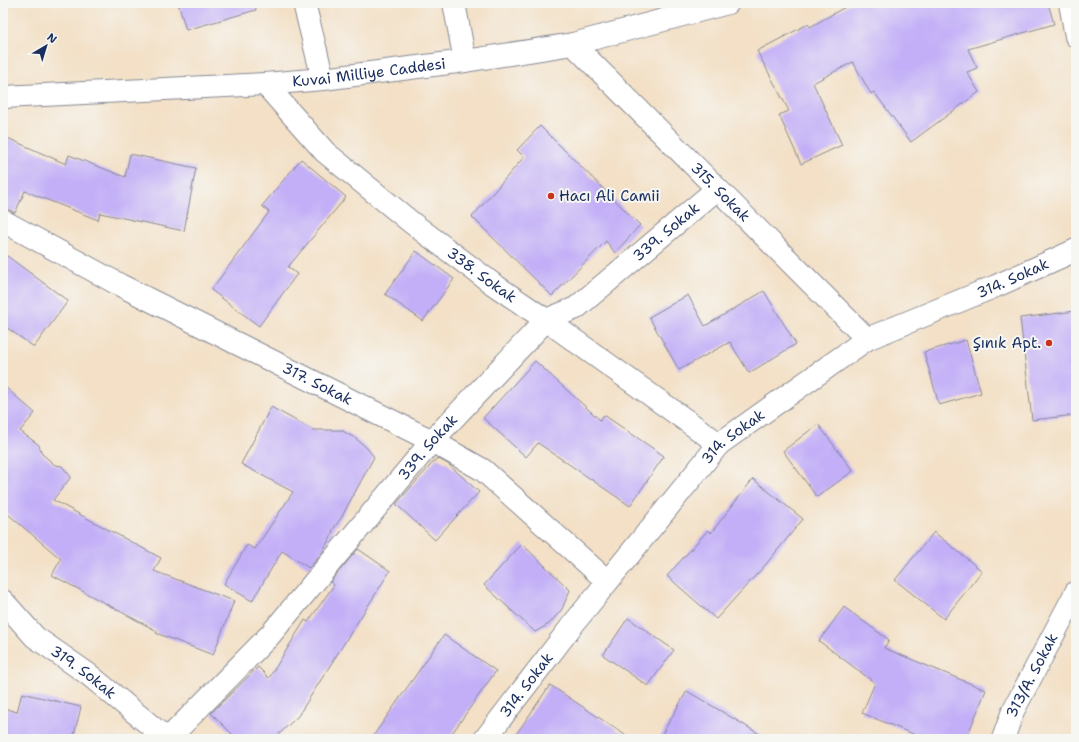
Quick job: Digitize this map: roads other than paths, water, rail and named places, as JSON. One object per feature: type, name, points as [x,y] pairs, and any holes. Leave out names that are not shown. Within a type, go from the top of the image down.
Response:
[{"type":"street","points":[[304,3],[323,79]]},
{"type":"street","points":[[454,3],[465,60]]},
{"type":"street","name":"Kuvai Milliye Caddesi","points":[[3,97],[265,84],[323,79],[573,44],[728,3]]},
{"type":"street","points":[[1070,3],[1076,36]]},
{"type":"street","name":"315. Sokak","points":[[573,44],[867,339]]},
{"type":"street","name":"338. Sokak","points":[[265,84],[325,152],[412,223],[493,284],[546,320],[719,444]]},
{"type":"street","name":"339. Sokak","points":[[168,739],[270,635],[432,441],[546,320],[576,308],[717,189]]},
{"type":"street","name":"317. Sokak","points":[[3,221],[120,285],[432,441],[483,470],[607,582]]},
{"type":"street","name":"314. Sokak","points":[[485,739],[607,582],[719,444],[867,339],[996,286],[1076,250]]},
{"type":"street","name":"313/A. Sokak","points":[[1003,739],[1013,711],[1076,592]]},
{"type":"street","name":"319. Sokak","points":[[3,601],[35,637],[88,674],[168,739]]},
{"type":"place","name":"Hacı Ali Camii","points":[[551,196]]},
{"type":"place","name":"Şınık Apt.","points":[[1049,343]]}]
